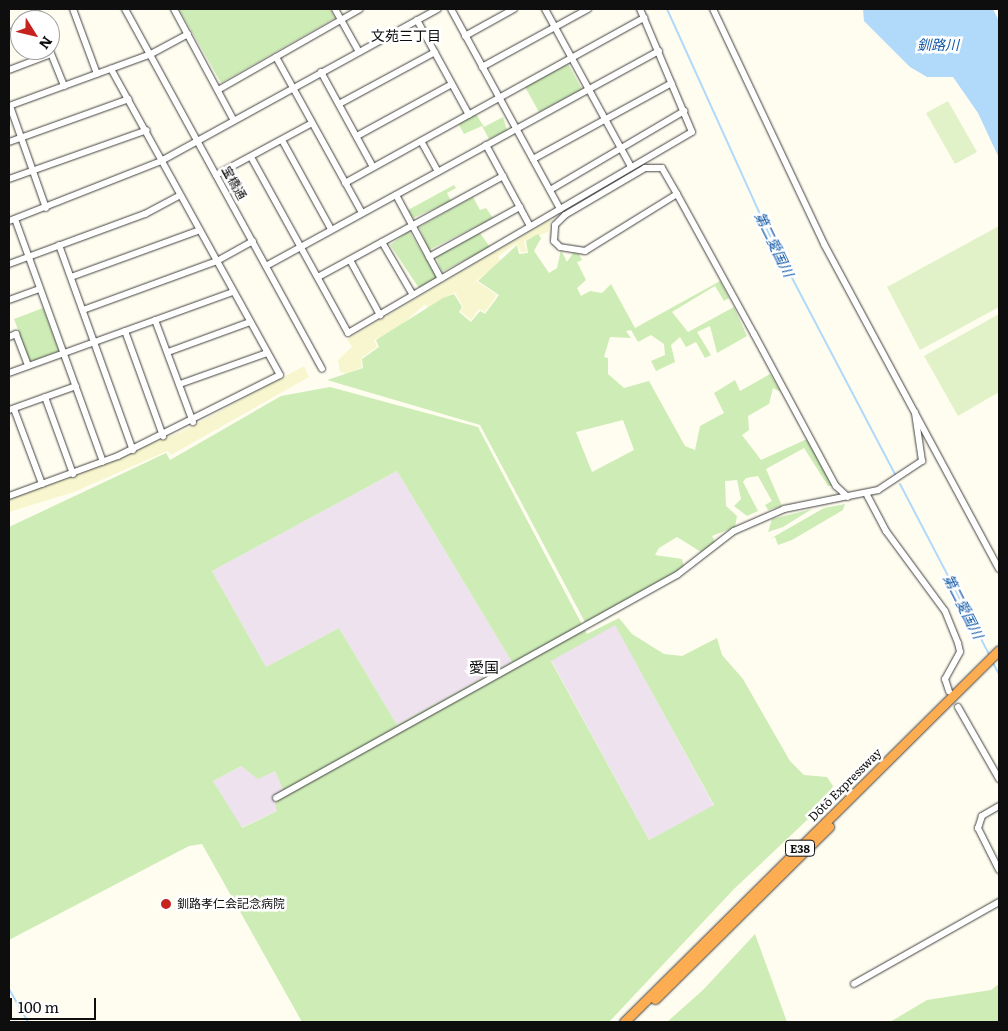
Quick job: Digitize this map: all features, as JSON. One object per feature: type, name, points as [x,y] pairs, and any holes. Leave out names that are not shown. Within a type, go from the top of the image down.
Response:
[{"type":"highway","name":"Dōtō Expressway","points":[[632,1022],[978,676],[999,650]]},
{"type":"highway","name":"Dōtō Expressway","points":[[624,1022],[978,676],[999,658]]},
{"type":"street","points":[[73,9],[97,74]]},
{"type":"street","name":"宝橋通","points":[[126,9],[322,369]]},
{"type":"street","points":[[174,9],[234,119]]},
{"type":"street","points":[[335,9],[359,52]]},
{"type":"street","points":[[218,90],[360,9]]},
{"type":"street","points":[[103,462],[29,256],[12,220],[161,161],[292,87],[438,9]]},
{"type":"street","points":[[451,9],[560,209]]},
{"type":"street","points":[[465,36],[514,9]]},
{"type":"street","points":[[544,9],[631,167]]},
{"type":"street","points":[[482,67],[588,9]]},
{"type":"street","points":[[250,157],[348,333],[692,132],[640,9]]},
{"type":"street","points":[[713,9],[824,244],[999,569]]},
{"type":"street","points":[[345,183],[644,18]]},
{"type":"street","points":[[418,20],[469,114]]},
{"type":"street","points":[[46,208],[32,171],[23,137],[9,106],[151,54],[188,34]]},
{"type":"street","points":[[266,266],[659,51]]},
{"type":"street","points":[[339,104],[435,52]]},
{"type":"street","points":[[276,57],[362,213]]},
{"type":"street","points":[[9,70],[32,60]]},
{"type":"street","points":[[54,60],[64,86]]},
{"type":"street","points":[[10,493],[73,474],[133,450],[193,422],[280,375],[266,353],[111,69]]},
{"type":"street","points":[[321,72],[373,167]]},
{"type":"street","points":[[533,159],[672,83]]},
{"type":"street","points":[[356,136],[452,84]]},
{"type":"street","points":[[9,142],[129,100]]},
{"type":"street","points":[[550,190],[684,111]]},
{"type":"street","points":[[216,175],[312,123]]},
{"type":"street","points":[[9,179],[146,130]]},
{"type":"street","points":[[282,140],[331,229]]},
{"type":"street","points":[[421,141],[438,172]]},
{"type":"street","points":[[486,145],[530,226]]},
{"type":"street","points":[[676,194],[586,251],[560,247],[554,241],[555,225],[565,215],[645,168],[662,168],[836,486],[848,496]]},
{"type":"street","points":[[318,277],[503,176]]},
{"type":"street","points":[[9,264],[145,214],[180,195]]},
{"type":"street","points":[[396,195],[441,279]]},
{"type":"street","points":[[430,256],[520,207]]},
{"type":"street","points":[[71,277],[200,230]]},
{"type":"street","points":[[83,310],[217,261],[252,241]]},
{"type":"street","points":[[382,242],[413,296]]},
{"type":"street","points":[[59,246],[133,450]]},
{"type":"street","points":[[350,260],[380,315]]},
{"type":"street","points":[[9,300],[40,289]]},
{"type":"street","points":[[9,373],[233,292]]},
{"type":"street","points":[[156,320],[193,422]]},
{"type":"street","points":[[168,352],[250,322]]},
{"type":"street","points":[[125,330],[163,436]]},
{"type":"street","points":[[9,337],[16,334],[28,366]]},
{"type":"street","points":[[180,384],[266,353]]},
{"type":"street","points":[[42,484],[11,410],[76,386]]},
{"type":"street","points":[[45,397],[73,474]]},
{"type":"street","points":[[276,798],[677,575],[734,531],[784,509],[848,496],[867,496],[922,461],[915,412]]},
{"type":"street","points":[[867,496],[886,531],[940,604],[958,643],[960,652],[945,679],[949,691]]},
{"type":"street","points":[[958,708],[999,779]]},
{"type":"street","points":[[999,806],[982,816],[978,828],[999,870]]},
{"type":"street","points":[[854,984],[999,902]]},
{"type":"shaded area","points":[[397,471],[512,662],[397,725],[339,628],[266,667],[212,571]]},
{"type":"shaded area","points":[[615,624],[714,806],[649,840],[551,660]]},
{"type":"shaded area","points":[[241,766],[253,775],[275,771],[285,795],[277,811],[241,828],[213,781]]},
{"type":"green space","points":[[179,9],[330,9],[335,18],[221,83]]},
{"type":"green space","points":[[568,64],[582,89],[539,112],[525,87]]},
{"type":"green space","points":[[948,101],[977,152],[955,164],[926,113]]},
{"type":"green space","points":[[476,114],[484,127],[503,117],[507,130],[489,139],[482,126],[464,134],[458,123]]},
{"type":"green space","points":[[454,185],[456,188],[447,193],[451,201],[413,218],[408,210]]},
{"type":"green space","points":[[473,197],[480,210],[486,208],[493,218],[429,250],[419,227]]},
{"type":"green space","points":[[551,219],[548,232],[524,241],[527,252],[521,252],[517,243],[498,256],[501,262],[476,281],[497,295],[485,312],[479,309],[471,320],[460,311],[463,307],[455,292],[428,308],[425,304],[397,329],[374,340],[377,347],[361,358],[362,367],[347,374],[340,372],[338,360],[352,347],[347,339]]},
{"type":"green space","points":[[999,226],[999,307],[920,350],[887,287]]},
{"type":"green space","points":[[409,231],[437,277],[419,288],[390,245]]},
{"type":"green space","points":[[480,233],[490,247],[442,272],[436,257]]},
{"type":"green space","points":[[538,234],[541,238],[534,251],[549,273],[557,268],[561,250],[567,262],[573,253],[579,254],[582,260],[577,262],[586,280],[577,288],[581,296],[590,291],[602,293],[611,284],[635,328],[720,281],[729,298],[724,301],[715,286],[672,312],[688,332],[734,307],[747,336],[717,353],[710,326],[697,332],[711,355],[705,358],[696,342],[686,347],[680,337],[671,345],[675,362],[656,371],[651,361],[665,355],[664,344],[651,335],[638,342],[631,330],[626,331],[631,338],[610,337],[604,357],[608,358],[608,374],[624,388],[649,381],[685,446],[695,450],[700,426],[724,413],[714,393],[735,380],[740,391],[770,374],[781,392],[773,388],[769,404],[748,416],[749,430],[742,435],[761,460],[807,439],[833,486],[828,486],[804,448],[766,469],[782,506],[768,510],[765,505],[772,501],[758,476],[746,478],[743,482],[758,511],[747,516],[734,506],[741,499],[737,480],[725,481],[726,506],[737,516],[735,527],[712,536],[715,542],[701,552],[677,537],[659,548],[655,555],[682,559],[684,567],[586,624],[480,425],[327,380],[363,368],[362,359],[379,347],[376,340],[443,298],[454,294],[462,307],[459,312],[471,322],[480,311],[485,314],[499,295],[478,281],[517,245],[519,254],[528,253],[526,241]],"holes":[[[623,420],[634,450],[592,472],[576,432]]]},
{"type":"green space","points":[[43,308],[59,351],[30,362],[14,319]]},
{"type":"green space","points":[[999,314],[999,392],[958,416],[924,356]]},
{"type":"green space","points":[[304,366],[309,377],[171,455],[167,451],[74,492],[9,512],[9,499],[183,431]]},
{"type":"green space","points":[[330,387],[478,427],[587,634],[619,618],[632,634],[664,654],[682,656],[717,638],[722,655],[743,679],[790,761],[804,775],[827,777],[833,786],[824,804],[734,889],[609,1022],[302,1022],[202,844],[189,846],[9,940],[9,527],[166,453],[170,460],[281,396]],"holes":[[[397,471],[512,662],[397,725],[339,628],[266,667],[212,571]],[[615,625],[714,805],[649,840],[551,661]],[[241,766],[258,779],[275,771],[285,795],[275,803],[277,811],[242,828],[213,781]]]},
{"type":"green space","points":[[845,504],[843,510],[792,540],[778,545],[775,537],[770,539],[824,508]]},
{"type":"green space","points":[[812,509],[783,527],[768,532],[772,519]]},
{"type":"green space","points":[[755,934],[787,1022],[667,1022],[703,990]]},
{"type":"green space","points":[[999,984],[999,1022],[890,1022],[927,1000],[991,990]]},
{"type":"water","name":"釧路川","points":[[863,9],[993,9],[999,21],[999,158],[978,113],[953,77],[927,77],[910,67],[864,21]]},
{"type":"waterway","name":"第二愛国川","points":[[667,9],[770,236],[895,474]]},
{"type":"waterway","name":"第二愛国川","points":[[900,484],[989,654]]},
{"type":"waterway","name":"第二愛国川","points":[[992,661],[999,674]]},
{"type":"waterway","points":[[9,989],[28,1022]]},
{"type":"place","name":"釧路孝仁会記念病院","points":[[166,904]]},
{"type":"district","name":"文苑三丁目","points":[[406,35]]},
{"type":"district","name":"愛国","points":[[484,667]]}]
